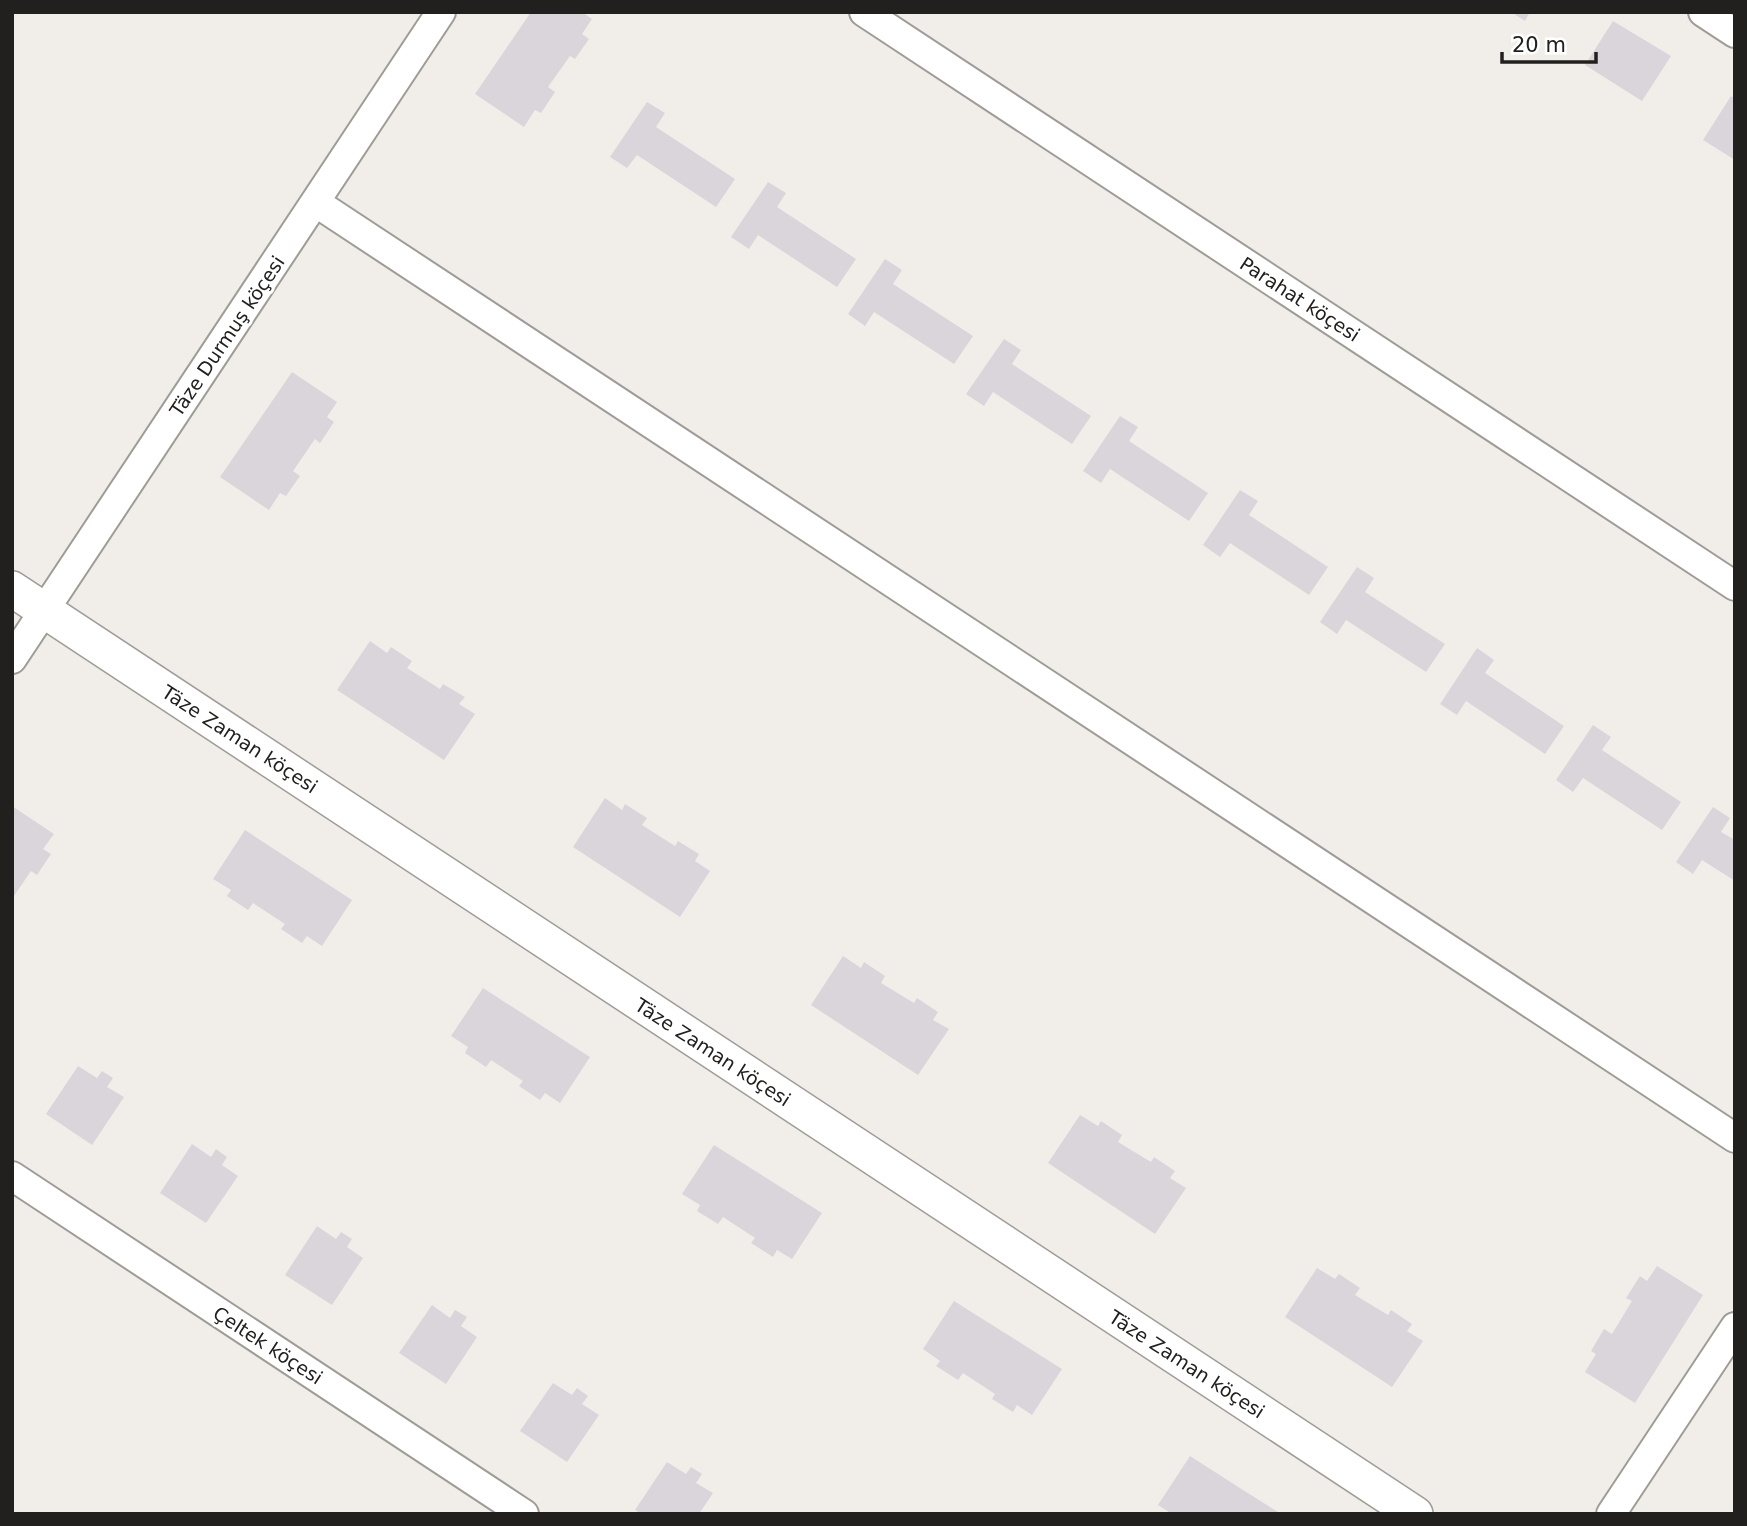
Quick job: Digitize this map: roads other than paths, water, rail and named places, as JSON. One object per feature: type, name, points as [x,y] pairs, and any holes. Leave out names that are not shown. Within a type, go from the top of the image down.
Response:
[{"type":"street","name":"Täze Durmuş köçesi","points":[[12,659],[441,12]]},
{"type":"street","name":"Parahat köçesi","points":[[864,12],[1735,586]]},
{"type":"street","points":[[1703,12],[1735,33]]},
{"type":"street","points":[[315,202],[1735,1138]]},
{"type":"street","name":"Täze Zaman köçesi","points":[[12,589],[1415,1514]]},
{"type":"street","name":"Çeltek köçesi","points":[[12,1176],[524,1514]]},
{"type":"street","points":[[1611,1514],[1735,1327]]}]
